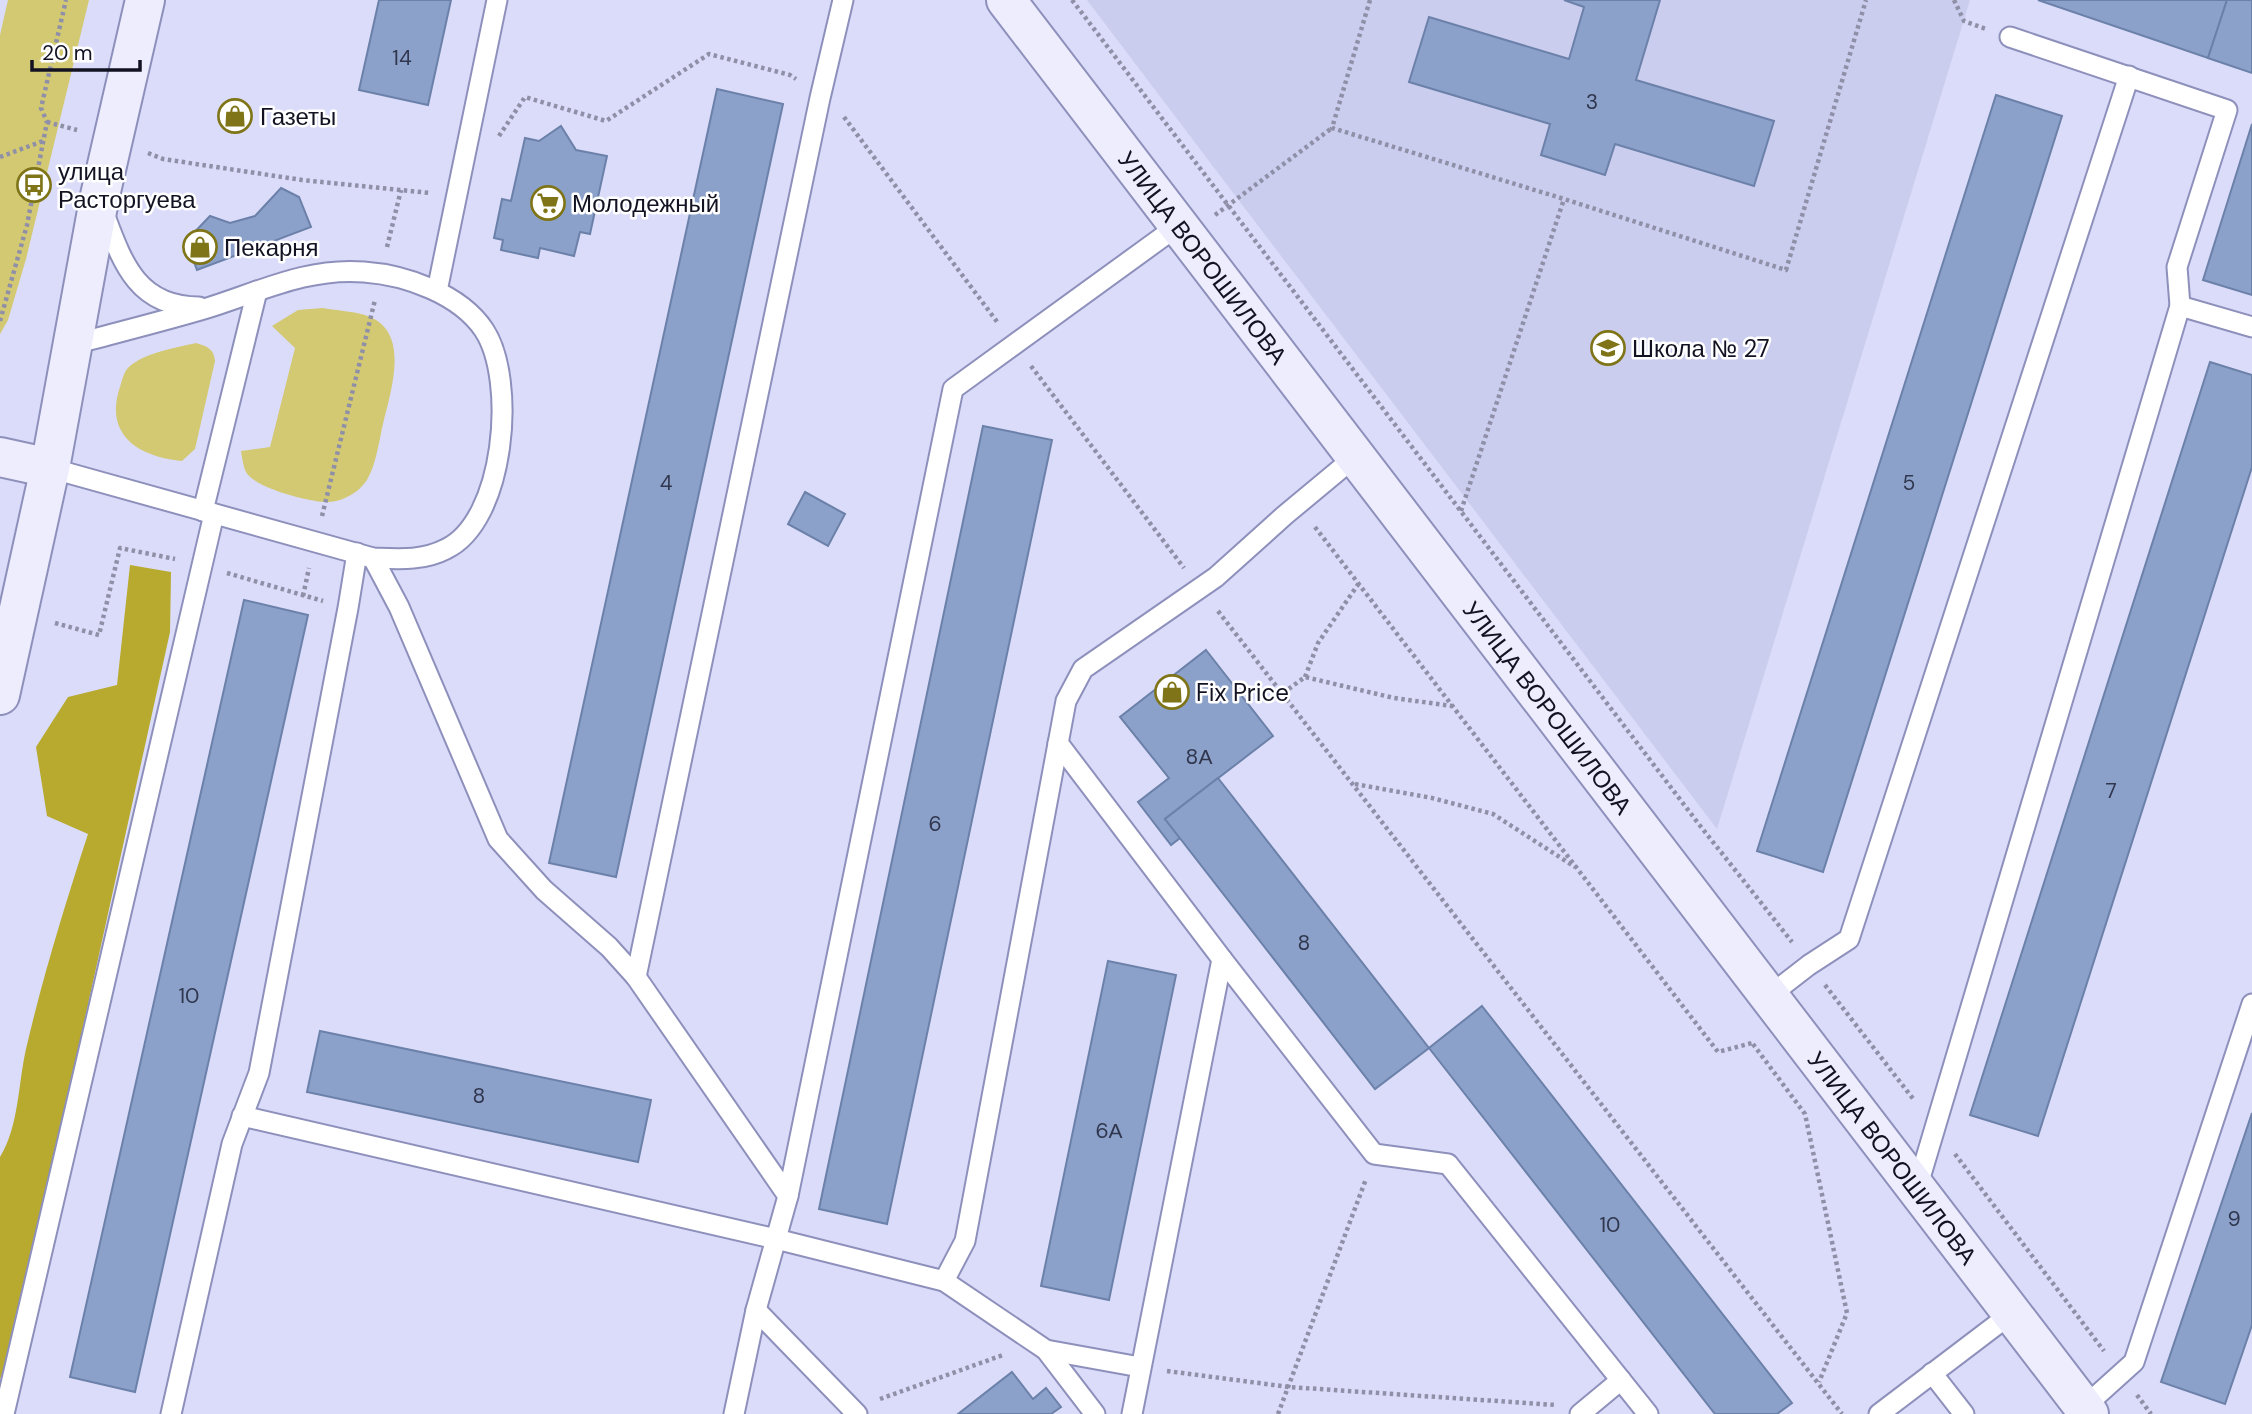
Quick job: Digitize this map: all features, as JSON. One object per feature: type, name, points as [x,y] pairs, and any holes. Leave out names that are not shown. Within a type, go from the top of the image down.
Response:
[{"type":"main road","points":[[0,695],[50,468],[99,200],[145,0]]},
{"type":"main road","name":"УЛИЦА ВОРОШИЛОВА","points":[[1006,0],[2086,1410]]},
{"type":"main road","points":[[0,457],[50,468]]},
{"type":"lane","points":[[437,291],[497,0]]},
{"type":"lane","points":[[636,977],[820,98],[843,0]]},
{"type":"lane","points":[[1917,1188],[2180,306],[2177,267],[2227,110],[2010,37]]},
{"type":"lane","points":[[1777,1006],[1809,965],[1849,939],[2129,76]]},
{"type":"lane","points":[[50,468],[365,555],[422,558],[448,549],[469,531],[477,520],[492,483],[500,439],[502,396],[493,350],[485,332],[460,304],[417,284],[362,271],[312,274],[211,306],[185,307],[148,293],[123,262],[99,200]]},
{"type":"lane","points":[[734,1414],[756,1310],[788,1196],[953,388],[1179,225]]},
{"type":"lane","points":[[4,1414],[257,291]]},
{"type":"lane","points":[[71,345],[224,302]]},
{"type":"lane","points":[[2180,306],[2252,327]]},
{"type":"lane","points":[[944,1281],[965,1241],[1066,701],[1083,669],[1216,577],[1356,456]]},
{"type":"lane","points":[[365,555],[399,607],[498,839],[544,890],[610,947],[636,977],[788,1196]]},
{"type":"lane","points":[[171,1414],[232,1144],[259,1073],[348,608],[365,555]]},
{"type":"lane","points":[[1058,743],[1222,960],[1374,1154],[1448,1164],[1648,1414]]},
{"type":"lane","points":[[1132,1414],[1222,960]]},
{"type":"lane","points":[[2086,1410],[2134,1362],[2252,1004]]},
{"type":"lane","points":[[242,1116],[776,1238],[944,1281],[1046,1350],[1095,1414]]},
{"type":"lane","points":[[756,1310],[855,1411]]},
{"type":"lane","points":[[1879,1414],[2012,1313]]},
{"type":"lane","points":[[1046,1350],[1140,1367]]},
{"type":"lane","points":[[1932,1373],[1964,1414]]},
{"type":"lane","points":[[1584,1410],[1621,1380]]},
{"type":"path","points":[[0,321],[27,225],[47,122],[41,108],[66,0]]},
{"type":"path","points":[[1072,0],[1461,512],[1935,1127],[2151,1414]]},
{"type":"path","points":[[1370,0],[1332,128],[1786,270],[1866,0]]},
{"type":"path","points":[[1954,0],[1964,22],[2010,37]]},
{"type":"path","points":[[47,122],[113,140],[163,159],[302,180],[457,196]]},
{"type":"path","points":[[0,157],[43,141]]},
{"type":"path","points":[[303,596],[401,190]]},
{"type":"path","points":[[1461,512],[1564,199]]},
{"type":"path","points":[[1298,504],[1718,1052],[1752,1043],[1777,1006],[1826,986]]},
{"type":"path","points":[[1283,693],[1306,677],[1318,643],[1359,583]]},
{"type":"path","points":[[1306,677],[1394,698],[1452,706]]},
{"type":"path","points":[[1353,784],[1455,802],[1493,814],[1578,870]]},
{"type":"path","points":[[1752,1043],[1805,1114],[1847,1313],[1818,1383]]},
{"type":"path","points":[[1278,1414],[1374,1154]]},
{"type":"path","points":[[855,1411],[1005,1354],[1046,1350]]},
{"type":"path","points":[[1140,1367],[1289,1387],[1584,1410]]},
{"type":"shaded area","points":[[8,0],[89,0],[26,259],[8,320],[0,334],[0,35]]},
{"type":"shaded area","name":"Школа № 27","points":[[1087,0],[1970,0],[1717,829],[1237,198]]},
{"type":"shaded area","points":[[323,308],[370,317],[383,325],[394,350],[393,381],[371,473],[356,492],[330,502],[294,496],[251,478],[243,464],[241,451],[270,447],[295,348],[272,326],[298,310]]},
{"type":"shaded area","points":[[196,343],[209,349],[215,361],[195,449],[182,461],[153,455],[130,442],[117,420],[116,406],[123,377],[137,361]]},
{"type":"shaded area","points":[[130,565],[171,572],[170,632],[10,1359],[0,1379],[0,1157],[11,1132],[26,1049],[88,834],[47,816],[36,747],[68,697],[117,685]]},
{"type":"building","points":[[379,0],[451,0],[428,105],[359,90]]},
{"type":"building","points":[[1564,0],[1660,0],[1636,80],[1774,121],[1754,186],[1615,144],[1605,175],[1541,155],[1550,124],[1409,82],[1429,17],[1569,59],[1584,7]]},
{"type":"building","points":[[2038,0],[2227,0],[2208,58]]},
{"type":"building","points":[[2227,0],[2252,0],[2252,73],[2208,58]]},
{"type":"building","points":[[717,89],[783,104],[616,877],[549,863]]},
{"type":"building","points":[[1996,95],[2062,116],[1823,872],[1757,851]]},
{"type":"building","points":[[2252,124],[2252,295],[2203,280]]},
{"type":"building","points":[[561,126],[576,150],[607,156],[590,234],[580,232],[574,256],[540,248],[538,258],[501,250],[503,240],[494,238],[502,199],[511,201],[525,138],[539,141]]},
{"type":"building","points":[[281,188],[299,197],[311,227],[197,270],[186,241],[210,216],[230,223],[255,216]]},
{"type":"building","points":[[2210,362],[2252,375],[2252,467],[2038,1136],[1970,1115]]},
{"type":"building","points":[[983,426],[1052,440],[887,1224],[819,1209]]},
{"type":"building","points":[[805,492],[845,514],[828,546],[788,524]]},
{"type":"building","points":[[244,600],[308,615],[135,1392],[70,1377]]},
{"type":"building","points":[[1206,650],[1273,736],[1165,819],[1180,838],[1171,845],[1138,802],[1169,778],[1120,717]]},
{"type":"building","points":[[1218,778],[1429,1048],[1375,1089],[1165,819]]},
{"type":"building","points":[[1108,961],[1176,975],[1109,1300],[1041,1286]]},
{"type":"building","points":[[1482,1006],[1792,1403],[1777,1414],[1715,1414],[1429,1048]]},
{"type":"building","points":[[320,1031],[651,1100],[638,1162],[307,1092]]},
{"type":"building","points":[[2252,1113],[2252,1325],[2225,1404],[2161,1382]]},
{"type":"building","points":[[1012,1372],[1033,1399],[1046,1388],[1061,1407],[1051,1414],[958,1414]]},
{"type":"place","name":"Газеты","points":[[235,116]]},
{"type":"place","name":"улица Расторгуева","points":[[34,185]]},
{"type":"place","name":"Молодежный","points":[[548,203]]},
{"type":"place","name":"Пекарня","points":[[200,247]]},
{"type":"place","name":"Школа № 27","points":[[1608,348]]},
{"type":"place","name":"Fix Price","points":[[1172,692]]}]
